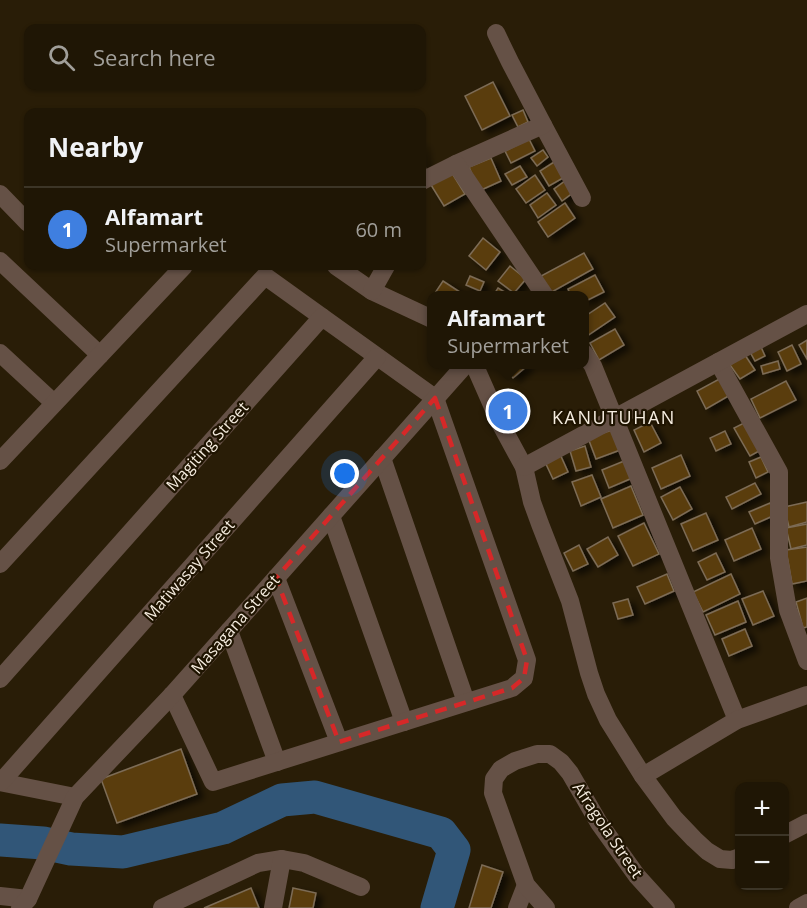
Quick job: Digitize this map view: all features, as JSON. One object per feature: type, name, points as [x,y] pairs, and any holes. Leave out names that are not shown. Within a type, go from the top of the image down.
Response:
[{"type":"street","points":[[496,33],[582,198]]},
{"type":"street","points":[[426,179],[543,124]]},
{"type":"street","points":[[456,165],[542,291]]},
{"type":"street","points":[[0,194],[24,218]]},
{"type":"street","points":[[0,261],[100,355]]},
{"type":"street","points":[[1,457],[180,270]]},
{"type":"street","points":[[342,270],[372,291],[427,317]]},
{"type":"street","points":[[372,291],[384,270]]},
{"type":"street","points":[[0,564],[265,276],[435,398],[527,660],[524,678],[512,688],[213,782],[172,695]]},
{"type":"street","points":[[524,467],[807,314]]},
{"type":"street","name":"Magiting Street","points":[[0,679],[322,317]]},
{"type":"street","points":[[0,353],[54,403]]},
{"type":"street","name":"Matiwasay Street","points":[[0,782],[376,357]]},
{"type":"street","points":[[589,360],[737,720]]},
{"type":"street","points":[[718,362],[780,472],[779,558],[788,610],[807,661]]},
{"type":"street","name":"Masagana Street","points":[[24,903],[75,797],[172,695],[461,369]]},
{"type":"street","points":[[476,369],[500,423],[524,467],[532,502],[572,609],[596,694],[616,735],[674,818],[707,851],[720,859],[735,859]]},
{"type":"street","points":[[382,458],[466,702]]},
{"type":"street","points":[[331,516],[404,722]]},
{"type":"street","points":[[276,578],[339,742]]},
{"type":"street","points":[[229,631],[277,762]]},
{"type":"street","points":[[643,776],[737,720],[807,695]]},
{"type":"street","name":"Afragola Street","points":[[526,885],[493,793],[494,779],[501,769],[515,761],[537,754],[550,754],[570,773],[599,823],[637,876],[666,908]]},
{"type":"street","points":[[0,782],[75,797]]},
{"type":"street","points":[[789,832],[807,823]]},
{"type":"street","points":[[273,908],[282,859]]},
{"type":"street","points":[[162,908],[258,863],[282,859],[304,863],[361,886]]},
{"type":"street","points":[[517,908],[526,885],[546,908]]},
{"type":"street","points":[[0,896],[24,903]]},
{"type":"street","points":[[798,908],[807,903]]},
{"type":"highlighted area","points":[[435,398],[527,660],[524,678],[512,688],[339,742],[276,578]]},
{"type":"building","points":[[493,82],[510,116],[482,130],[465,96]]},
{"type":"building","points":[[523,110],[528,122],[518,127],[512,115]]},
{"type":"building","points":[[529,139],[535,151],[511,163],[505,151]]},
{"type":"building","points":[[543,150],[548,157],[537,166],[531,158]]},
{"type":"building","points":[[491,158],[501,181],[479,191],[469,167]]},
{"type":"building","points":[[554,162],[563,178],[549,186],[540,171]]},
{"type":"building","points":[[520,166],[527,177],[512,185],[505,174]]},
{"type":"building","points":[[452,173],[465,194],[444,206],[431,185]]},
{"type":"building","points":[[535,175],[545,190],[526,203],[516,189]]},
{"type":"building","points":[[565,181],[574,192],[562,201],[554,189]]},
{"type":"building","points":[[547,193],[556,205],[538,218],[530,205]]},
{"type":"building","points":[[565,203],[575,218],[548,237],[538,222]]},
{"type":"building","points":[[483,238],[500,252],[486,270],[469,256]]},
{"type":"building","points":[[584,253],[593,269],[554,291],[549,291],[541,276]]},
{"type":"building","points":[[510,266],[526,279],[516,291],[511,291],[498,281]]},
{"type":"building","points":[[595,275],[604,292],[589,300],[589,291],[569,291],[568,289]]},
{"type":"building","points":[[470,276],[484,282],[480,291],[466,285]]},
{"type":"building","points":[[443,281],[458,291],[436,291]]},
{"type":"building","points":[[605,303],[615,317],[589,335],[589,314]]},
{"type":"building","points":[[615,329],[624,345],[599,360],[590,343]]},
{"type":"building","points":[[807,340],[807,359],[799,345]]},
{"type":"building","points":[[792,345],[801,364],[787,371],[778,352]]},
{"type":"building","points":[[761,347],[765,356],[755,361],[750,352]]},
{"type":"building","points":[[745,355],[755,370],[740,379],[730,365]]},
{"type":"building","points":[[778,361],[780,369],[763,374],[761,366]]},
{"type":"building","points":[[506,369],[524,369],[513,378]]},
{"type":"building","points":[[723,377],[732,394],[706,409],[697,391]]},
{"type":"building","points":[[786,381],[796,400],[760,418],[751,399]]},
{"type":"building","points":[[650,422],[661,443],[644,452],[634,430]]},
{"type":"building","points":[[746,422],[761,450],[750,456],[734,428]]},
{"type":"building","points":[[615,429],[623,449],[596,459],[588,438]]},
{"type":"building","points":[[725,431],[731,444],[716,451],[710,438]]},
{"type":"building","points":[[585,446],[591,467],[576,471],[570,451]]},
{"type":"building","points":[[560,454],[568,472],[553,479],[544,460]]},
{"type":"building","points":[[681,455],[690,476],[661,489],[652,468]]},
{"type":"building","points":[[761,457],[768,472],[756,478],[749,462]]},
{"type":"building","points":[[629,459],[637,476],[609,488],[602,470]]},
{"type":"building","points":[[592,475],[601,497],[581,506],[572,482]]},
{"type":"building","points":[[755,483],[761,494],[732,509],[726,497]]},
{"type":"building","points":[[631,486],[643,515],[613,528],[601,499]]},
{"type":"building","points":[[680,487],[692,509],[673,520],[661,497]]},
{"type":"building","points":[[807,502],[807,522],[789,527],[784,507]]},
{"type":"building","points":[[770,503],[775,515],[755,524],[749,512]]},
{"type":"building","points":[[706,513],[718,540],[693,551],[681,524]]},
{"type":"building","points":[[644,523],[659,554],[633,566],[618,536]]},
{"type":"building","points":[[807,524],[807,545],[791,549],[786,528]]},
{"type":"building","points":[[752,528],[761,549],[734,561],[725,540]]},
{"type":"building","points":[[608,537],[618,555],[598,567],[587,549]]},
{"type":"building","points":[[579,545],[588,564],[573,571],[564,553]]},
{"type":"building","points":[[807,547],[807,581],[792,584],[786,550]]},
{"type":"building","points":[[716,553],[725,572],[707,580],[698,562]]},
{"type":"building","points":[[667,574],[674,591],[645,604],[637,587]]},
{"type":"building","points":[[731,574],[740,594],[703,612],[693,592]]},
{"type":"building","points":[[763,591],[774,616],[753,625],[742,599]]},
{"type":"building","points":[[807,598],[807,627],[803,628],[796,602]]},
{"type":"building","points":[[628,599],[633,615],[618,619],[613,603]]},
{"type":"building","points":[[738,601],[746,622],[715,635],[706,615]]},
{"type":"building","points":[[745,629],[752,646],[729,656],[722,639]]},
{"type":"building","points":[[181,749],[197,794],[117,823],[101,779]]},
{"type":"building","points":[[482,865],[503,872],[491,908],[469,908]]},
{"type":"building","points":[[251,888],[259,908],[204,908]]},
{"type":"building","points":[[293,888],[316,893],[313,908],[289,908]]},
{"type":"waterway","points":[[0,840],[43,843],[71,849],[123,852],[223,828],[282,800],[315,797],[441,833],[454,850],[437,908]]},
{"type":"place","name":"Alfamart","points":[[508,411]]},
{"type":"district","name":"KANUTUHAN","points":[[614,417]]}]
